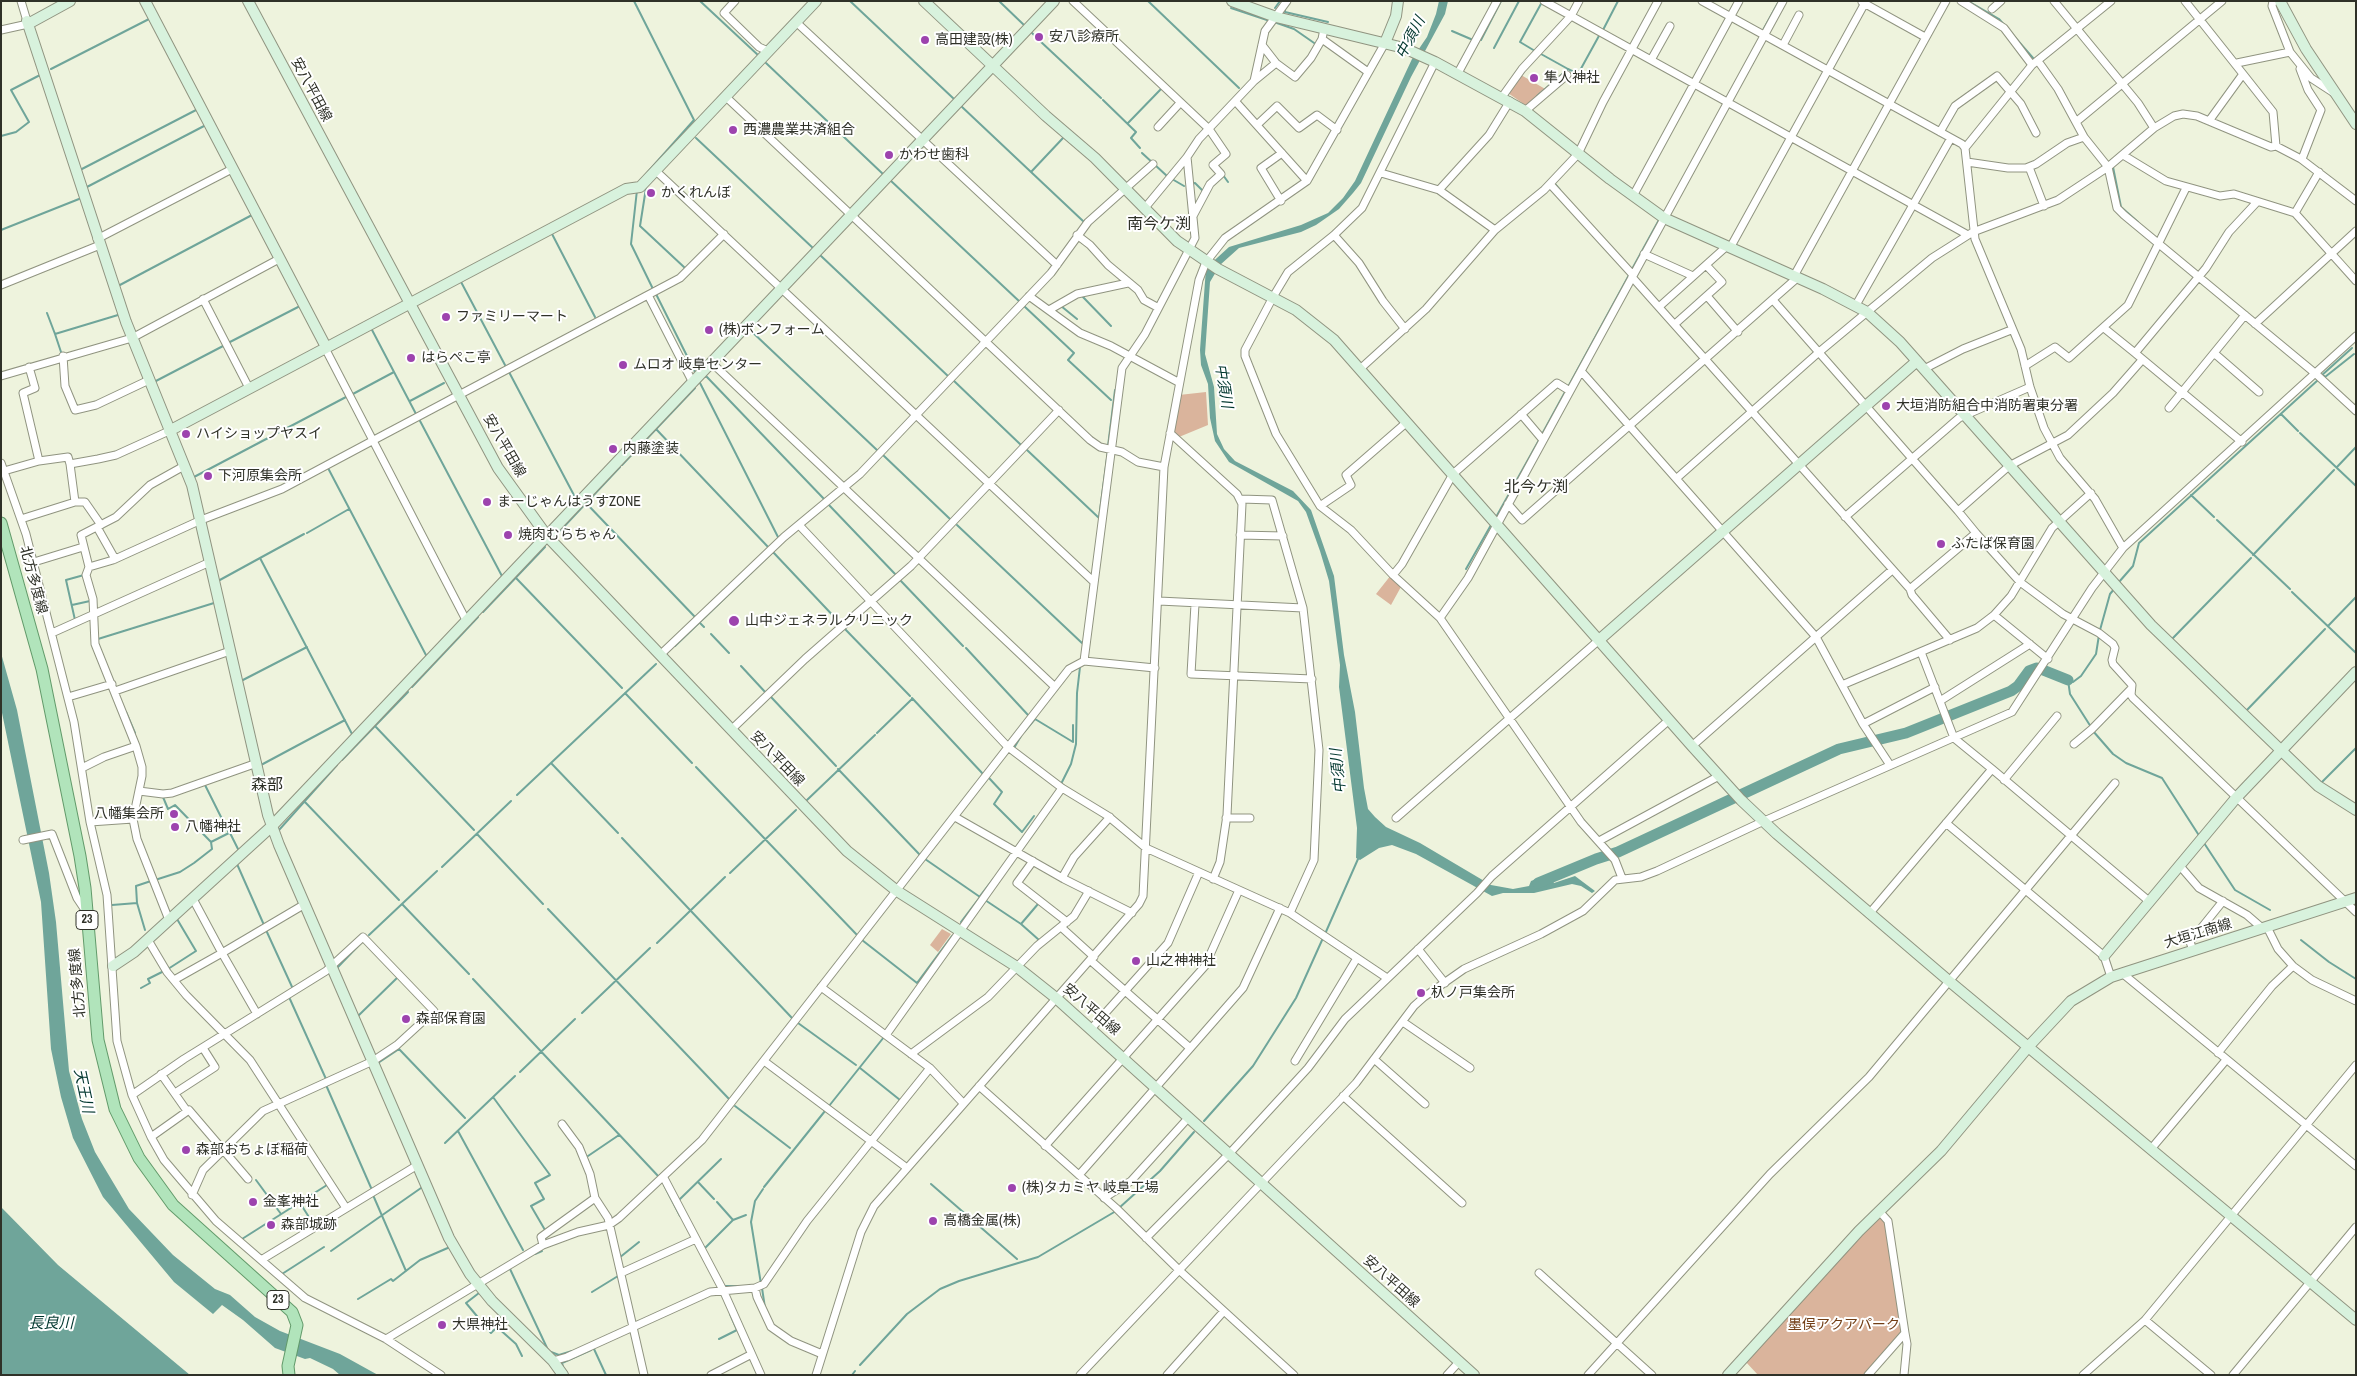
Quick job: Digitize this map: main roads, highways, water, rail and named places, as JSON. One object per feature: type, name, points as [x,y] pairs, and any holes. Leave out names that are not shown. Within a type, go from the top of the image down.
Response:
[{"type":"main road","name":"北方多度線","points":[[1,524],[42,669],[80,856],[99,1047],[115,1109],[126,1134],[156,1184],[173,1205],[288,1308],[296,1321],[297,1331],[290,1357],[289,1375]]},
{"type":"water","points":[[1439,1],[1448,1],[1445,14],[1411,77],[1361,183],[1353,193],[1339,209],[1316,225],[1301,232],[1239,248],[1220,265],[1210,282],[1205,354],[1214,387],[1217,434],[1224,449],[1235,461],[1293,491],[1311,510],[1334,576],[1344,655],[1355,712],[1368,809],[1386,827],[1420,843],[1491,885],[1513,889],[1529,886],[1531,881],[1549,874],[1554,883],[1575,876],[1595,891],[1592,893],[1581,886],[1572,884],[1534,893],[1503,893],[1492,896],[1416,854],[1392,845],[1379,848],[1360,860],[1356,858],[1357,828],[1339,687],[1340,665],[1329,581],[1320,551],[1306,512],[1298,501],[1229,462],[1215,441],[1210,418],[1208,384],[1201,365],[1200,350],[1206,268],[1229,247],[1301,225],[1328,213],[1343,198],[1355,181],[1412,59],[1427,37]]},
{"type":"water","points":[[1,653],[17,710],[49,873],[56,922],[69,1071],[82,1119],[95,1152],[129,1209],[173,1255],[215,1289],[230,1295],[255,1317],[280,1331],[340,1354],[378,1375],[340,1375],[333,1369],[310,1358],[305,1359],[275,1348],[243,1320],[222,1305],[213,1314],[174,1282],[103,1197],[73,1138],[61,1097],[51,1049],[41,902],[1,708]]},
{"type":"water","name":"長良川","points":[[1,1207],[58,1265],[190,1375],[1,1375]]},
{"type":"waterway","points":[[634,1],[694,120],[638,183]]},
{"type":"waterway","points":[[700,1],[759,56]]},
{"type":"waterway","points":[[850,1],[954,99]]},
{"type":"waterway","points":[[999,1],[1025,26]]},
{"type":"waterway","points":[[1148,1],[1239,88]]},
{"type":"waterway","points":[[1275,8],[1280,1]]},
{"type":"waterway","points":[[1481,40],[1501,1]]},
{"type":"waterway","points":[[1494,48],[1519,1]]},
{"type":"waterway","points":[[1603,30],[1618,1]]},
{"type":"waterway","points":[[1762,32],[1779,1]]},
{"type":"waterway","points":[[1968,1],[1999,19],[2033,58]]},
{"type":"waterway","points":[[1535,51],[1520,42],[1542,2]]},
{"type":"waterway","points":[[1231,8],[1267,20]]},
{"type":"waterway","points":[[1285,9],[1285,12],[1328,22]]},
{"type":"waterway","points":[[51,69],[151,18]]},
{"type":"waterway","points":[[1277,23],[1294,29],[1317,45]]},
{"type":"waterway","points":[[1030,31],[1035,36]]},
{"type":"waterway","points":[[1452,31],[1473,40]]},
{"type":"waterway","points":[[1568,69],[1578,74],[1600,34]]},
{"type":"waterway","points":[[1040,41],[1101,98]]},
{"type":"waterway","points":[[1537,96],[1568,69],[1541,54]]},
{"type":"waterway","points":[[766,63],[884,175]]},
{"type":"waterway","points":[[1,136],[16,132],[29,122],[11,90],[42,74]]},
{"type":"waterway","points":[[1128,123],[1161,89]]},
{"type":"waterway","points":[[1103,100],[1136,132],[1131,138],[1140,148]]},
{"type":"waterway","points":[[961,106],[1083,221]]},
{"type":"waterway","points":[[80,170],[198,109]]},
{"type":"waterway","points":[[85,188],[204,126]]},
{"type":"waterway","points":[[696,138],[814,249]]},
{"type":"waterway","points":[[1031,172],[1063,138]]},
{"type":"waterway","points":[[1142,153],[1167,176]]},
{"type":"waterway","points":[[2113,167],[2121,207],[2138,222]]},
{"type":"waterway","points":[[1223,175],[1228,182]]},
{"type":"waterway","points":[[1172,179],[1184,186]]},
{"type":"waterway","points":[[890,180],[1020,302]]},
{"type":"waterway","points":[[1191,184],[1195,183],[1203,191]]},
{"type":"waterway","points":[[1555,184],[1560,190]]},
{"type":"waterway","points":[[646,188],[640,226],[685,268]]},
{"type":"waterway","points":[[637,190],[631,244],[653,289]]},
{"type":"waterway","points":[[1,230],[79,199]]},
{"type":"waterway","points":[[118,286],[252,215]]},
{"type":"waterway","points":[[1631,271],[1660,218]]},
{"type":"waterway","points":[[551,232],[595,317]]},
{"type":"waterway","points":[[820,255],[949,377]]},
{"type":"waterway","points":[[1568,387],[1629,275]]},
{"type":"waterway","points":[[460,280],[505,365]]},
{"type":"waterway","points":[[656,294],[696,374]]},
{"type":"waterway","points":[[1082,296],[1111,326]]},
{"type":"waterway","points":[[228,343],[300,306]]},
{"type":"waterway","points":[[1024,306],[1074,353],[1068,360],[1111,400]]},
{"type":"waterway","points":[[1061,306],[1077,319]]},
{"type":"waterway","points":[[47,313],[55,334]]},
{"type":"waterway","points":[[62,355],[55,334],[118,315]]},
{"type":"waterway","points":[[371,328],[416,414]]},
{"type":"waterway","points":[[749,329],[878,451]]},
{"type":"waterway","points":[[154,382],[225,345]]},
{"type":"waterway","points":[[2321,376],[2352,348]]},
{"type":"waterway","points":[[2323,375],[2325,377],[2354,354]]},
{"type":"waterway","points":[[351,395],[394,372]]},
{"type":"waterway","points":[[509,372],[576,499]]},
{"type":"waterway","points":[[705,377],[825,500]]},
{"type":"waterway","points":[[953,380],[1021,445]]},
{"type":"waterway","points":[[2119,582],[2133,566],[2139,543],[2318,380]]},
{"type":"waterway","points":[[699,381],[779,539]]},
{"type":"waterway","points":[[410,401],[444,383]]},
{"type":"waterway","points":[[622,465],[695,388]]},
{"type":"waterway","points":[[1108,446],[1115,390]]},
{"type":"waterway","points":[[1541,436],[1565,392]]},
{"type":"waterway","points":[[194,477],[346,397]]},
{"type":"waterway","points":[[2281,414],[2298,431]]},
{"type":"waterway","points":[[419,419],[503,578]]},
{"type":"waterway","points":[[656,429],[769,548]]},
{"type":"waterway","points":[[2300,433],[2356,486]]},
{"type":"waterway","points":[[1495,519],[1539,440]]},
{"type":"waterway","points":[[2337,467],[2356,447]]},
{"type":"waterway","points":[[1027,450],[1099,518]]},
{"type":"waterway","points":[[1099,518],[1108,451]]},
{"type":"waterway","points":[[883,455],[950,519]]},
{"type":"waterway","points":[[558,533],[620,467]]},
{"type":"waterway","points":[[328,468],[427,657]]},
{"type":"waterway","points":[[2253,555],[2334,470]]},
{"type":"waterway","points":[[2191,495],[2214,517]]},
{"type":"waterway","points":[[586,503],[695,617]]},
{"type":"waterway","points":[[828,504],[896,575]]},
{"type":"waterway","points":[[307,533],[349,509]]},
{"type":"waterway","points":[[2217,520],[2290,589]]},
{"type":"waterway","points":[[957,525],[1083,644]]},
{"type":"waterway","points":[[1466,569],[1491,525]]},
{"type":"waterway","points":[[260,558],[304,534]]},
{"type":"waterway","points":[[675,646],[781,544]]},
{"type":"waterway","points":[[483,612],[545,547]]},
{"type":"waterway","points":[[773,552],[839,622]]},
{"type":"waterway","points":[[218,581],[260,558],[352,734]]},
{"type":"waterway","points":[[2172,639],[2251,558]]},
{"type":"waterway","points":[[75,620],[66,580],[84,575]]},
{"type":"waterway","points":[[516,578],[622,688]]},
{"type":"waterway","points":[[900,580],[963,646]]},
{"type":"waterway","points":[[2100,630],[2110,594],[2115,588]]},
{"type":"waterway","points":[[2292,592],[2356,653]]},
{"type":"waterway","points":[[2328,626],[2356,597]]},
{"type":"waterway","points":[[72,605],[90,601]]},
{"type":"waterway","points":[[98,639],[214,603]]},
{"type":"waterway","points":[[412,687],[478,617]]},
{"type":"waterway","points":[[699,622],[704,627]]},
{"type":"waterway","points":[[844,628],[910,696]]},
{"type":"waterway","points":[[2246,711],[2325,629]]},
{"type":"waterway","points":[[711,634],[729,653]]},
{"type":"waterway","points":[[2091,727],[2070,694],[2068,680],[2073,682],[2081,676],[2096,654],[2099,635]]},
{"type":"waterway","points":[[241,681],[307,647]]},
{"type":"waterway","points":[[966,648],[1028,715]]},
{"type":"waterway","points":[[517,795],[656,664]]},
{"type":"waterway","points":[[741,666],[766,693]]},
{"type":"waterway","points":[[1061,784],[1071,764],[1076,744],[1077,693],[1080,667]]},
{"type":"waterway","points":[[1538,883],[1618,852],[1839,749],[1906,733],[2011,691],[2018,686],[2029,671],[2037,668]]},
{"type":"waterway","points":[[2043,670],[2068,680]]},
{"type":"waterway","points":[[342,760],[408,692]]},
{"type":"waterway","points":[[625,693],[692,763]]},
{"type":"waterway","points":[[771,697],[836,766]]},
{"type":"waterway","points":[[912,698],[983,774]]},
{"type":"waterway","points":[[877,733],[912,699]]},
{"type":"waterway","points":[[126,712],[135,733]]},
{"type":"waterway","points":[[1024,732],[1035,719],[1073,742],[1073,725]]},
{"type":"waterway","points":[[261,765],[345,720]]},
{"type":"waterway","points":[[375,726],[474,830]]},
{"type":"waterway","points":[[2093,731],[2113,754],[2126,763],[2162,778],[2200,837]]},
{"type":"waterway","points":[[807,800],[875,735]]},
{"type":"waterway","points":[[1014,748],[1021,736]]},
{"type":"waterway","points":[[2321,783],[2356,748]]},
{"type":"waterway","points":[[551,763],[618,833]]},
{"type":"waterway","points":[[279,830],[337,765]]},
{"type":"waterway","points":[[696,767],[858,936]]},
{"type":"waterway","points":[[838,769],[920,855]]},
{"type":"waterway","points":[[989,778],[1002,792],[994,804],[1022,832],[1034,816]]},
{"type":"waterway","points":[[155,880],[180,872],[212,849],[211,842],[229,833],[205,785]]},
{"type":"waterway","points":[[163,797],[168,809],[175,805],[211,842]]},
{"type":"waterway","points":[[304,801],[399,900]]},
{"type":"waterway","points":[[442,867],[511,801]]},
{"type":"waterway","points":[[730,873],[796,810]]},
{"type":"waterway","points":[[230,833],[239,851]]},
{"type":"waterway","points":[[477,834],[543,904]]},
{"type":"waterway","points":[[622,838],[792,1018]]},
{"type":"waterway","points":[[2204,843],[2235,890],[2270,910]]},
{"type":"waterway","points":[[925,859],[980,897],[961,922]]},
{"type":"waterway","points":[[1325,934],[1358,859]]},
{"type":"waterway","points":[[237,864],[264,925]]},
{"type":"waterway","points":[[369,935],[437,871]]},
{"type":"waterway","points":[[657,943],[725,877]]},
{"type":"waterway","points":[[980,896],[994,878]]},
{"type":"waterway","points":[[145,930],[137,903],[136,886],[151,881]]},
{"type":"waterway","points":[[985,900],[1021,924],[1039,940],[1037,942]]},
{"type":"waterway","points":[[112,905],[137,903]]},
{"type":"waterway","points":[[402,904],[469,974]]},
{"type":"waterway","points":[[1021,924],[1038,904]]},
{"type":"waterway","points":[[548,909],[730,1100]]},
{"type":"waterway","points":[[168,969],[196,951],[177,919]]},
{"type":"waterway","points":[[266,930],[293,989]]},
{"type":"waterway","points":[[862,940],[917,983],[952,936]]},
{"type":"waterway","points":[[1204,1121],[1253,1066],[1296,998],[1323,938]]},
{"type":"waterway","points":[[2301,940],[2329,962],[2356,979]]},
{"type":"waterway","points":[[337,968],[361,943]]},
{"type":"waterway","points":[[582,1013],[650,948]]},
{"type":"waterway","points":[[141,988],[150,983],[148,979],[164,971]]},
{"type":"waterway","points":[[358,1016],[398,977]]},
{"type":"waterway","points":[[473,979],[659,1177]]},
{"type":"waterway","points":[[289,997],[326,1079]]},
{"type":"waterway","points":[[520,1072],[575,1019]]},
{"type":"waterway","points":[[798,1023],[856,1065]]},
{"type":"waterway","points":[[829,1106],[884,1037]]},
{"type":"waterway","points":[[378,1063],[399,1049],[465,1118]]},
{"type":"waterway","points":[[860,1068],[900,1100],[893,1109]]},
{"type":"waterway","points":[[445,1143],[515,1076]]},
{"type":"waterway","points":[[326,1085],[372,1190]]},
{"type":"waterway","points":[[493,1097],[550,1175],[535,1183],[544,1199],[531,1206],[544,1231]]},
{"type":"waterway","points":[[735,1106],[790,1148]]},
{"type":"waterway","points":[[764,1187],[825,1111]]},
{"type":"waterway","points":[[458,1131],[523,1250]]},
{"type":"waterway","points":[[1119,1208],[1160,1171],[1194,1132]]},
{"type":"waterway","points":[[588,1156],[619,1135]]},
{"type":"waterway","points":[[679,1200],[721,1159]]},
{"type":"waterway","points":[[256,1180],[281,1214]]},
{"type":"waterway","points":[[242,1239],[327,1185],[325,1182]]},
{"type":"waterway","points":[[698,1182],[714,1199]]},
{"type":"waterway","points":[[931,1184],[1017,1259]]},
{"type":"waterway","points":[[664,1185],[680,1216]]},
{"type":"waterway","points":[[331,1251],[421,1188]]},
{"type":"waterway","points":[[761,1284],[751,1222],[755,1201],[763,1189]]},
{"type":"waterway","points":[[373,1195],[406,1271]]},
{"type":"waterway","points":[[717,1202],[733,1220]]},
{"type":"waterway","points":[[300,1203],[314,1225]]},
{"type":"waterway","points":[[860,1365],[907,1314],[940,1289],[959,1281],[1038,1257],[1116,1211]]},
{"type":"waterway","points":[[704,1249],[733,1220],[746,1215]]},
{"type":"waterway","points":[[619,1258],[639,1242]]},
{"type":"waterway","points":[[282,1274],[324,1247]]},
{"type":"waterway","points":[[358,1299],[391,1279],[393,1281],[420,1260],[450,1247]]},
{"type":"waterway","points":[[535,1254],[542,1251]]},
{"type":"waterway","points":[[510,1269],[548,1350]]},
{"type":"waterway","points":[[592,1292],[618,1276]]},
{"type":"waterway","points":[[725,1286],[739,1286]]},
{"type":"waterway","points":[[762,1288],[765,1308]]},
{"type":"waterway","points":[[479,1293],[466,1303],[491,1333],[497,1327],[516,1344],[522,1356]]},
{"type":"waterway","points":[[719,1339],[737,1330],[730,1314]]},
{"type":"waterway","points":[[594,1349],[606,1375]]},
{"type":"waterway","points":[[563,1367],[562,1363],[591,1350]]},
{"type":"waterway","points":[[551,1352],[559,1355],[572,1351]]},
{"type":"waterway","points":[[852,1375],[855,1371]]},
{"type":"place","name":"安八診療所","points":[[1039,37]]},
{"type":"place","name":"高田建設(株)","points":[[925,40]]},
{"type":"place","name":"隼人神社","points":[[1534,78]]},
{"type":"place","name":"西濃農業共済組合","points":[[733,130]]},
{"type":"place","name":"かわせ歯科","points":[[889,155]]},
{"type":"place","name":"かくれんぼ","points":[[651,193]]},
{"type":"place","name":"ファミリーマート","points":[[446,317]]},
{"type":"place","name":"(株)ボンフォーム","points":[[709,330]]},
{"type":"place","name":"はらぺこ亭","points":[[411,358]]},
{"type":"place","name":"ムロオ 岐阜センター","points":[[623,365]]},
{"type":"place","name":"大垣消防組合中消防署東分署","points":[[1886,406]]},
{"type":"place","name":"ハイショップヤスイ","points":[[186,434]]},
{"type":"place","name":"内藤塗装","points":[[613,449]]},
{"type":"place","name":"下河原集会所","points":[[208,476]]},
{"type":"place","name":"まーじゃんはうすZONE","points":[[487,502]]},
{"type":"place","name":"焼肉むらちゃん","points":[[508,535]]},
{"type":"place","name":"ふたば保育園","points":[[1941,544]]},
{"type":"place","name":"山中ジェネラルクリニック","points":[[734,621]]},
{"type":"place","name":"八幡集会所","points":[[174,814]]},
{"type":"place","name":"八幡神社","points":[[175,827]]},
{"type":"place","name":"山之神神社","points":[[1136,961]]},
{"type":"place","name":"杁ノ戸集会所","points":[[1421,993]]},
{"type":"place","name":"森部保育園","points":[[406,1019]]},
{"type":"place","name":"森部おちょぼ稲荷","points":[[186,1150]]},
{"type":"place","name":"(株)タカミヤ 岐阜工場","points":[[1012,1188]]},
{"type":"place","name":"金峯神社","points":[[253,1202]]},
{"type":"place","name":"高橋金属(株)","points":[[933,1221]]},
{"type":"place","name":"森部城跡","points":[[271,1225]]},
{"type":"place","name":"大県神社","points":[[442,1325]]},
{"type":"district","name":"南今ケ渕","points":[[1159,225]]},
{"type":"district","name":"北今ケ渕","points":[[1536,488]]},
{"type":"district","name":"森部","points":[[267,786]]},
{"type":"water label","name":"中須川","points":[[1411,38]]},
{"type":"water label","name":"中須川","points":[[1223,386]]},
{"type":"water label","name":"中須川","points":[[1339,771]]},
{"type":"water label","name":"天王川","points":[[83,1091]]},
{"type":"park label","name":"墨俣アクアパーク","points":[[1844,1325]]}]
